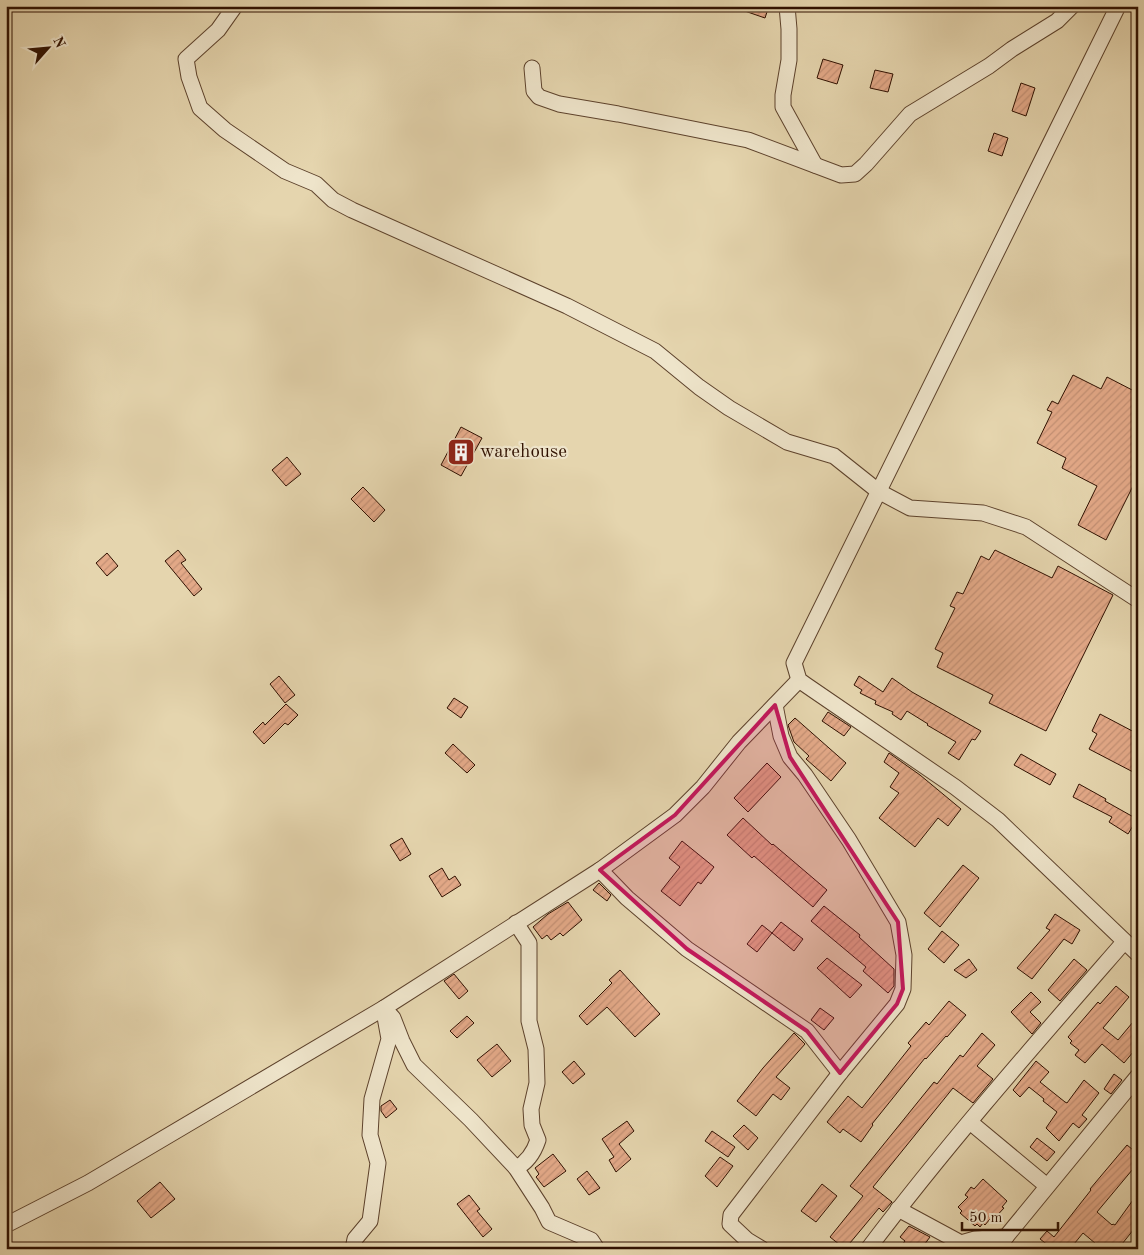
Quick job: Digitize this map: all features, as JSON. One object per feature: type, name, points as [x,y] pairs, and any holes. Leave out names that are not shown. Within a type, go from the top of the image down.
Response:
[{"type":"street","points":[[234,6],[218,30],[186,59],[189,77],[200,108],[225,130],[285,171],[316,184],[333,200],[352,210],[567,306],[655,351],[729,408],[787,442],[834,456],[878,491],[910,508],[983,513],[1026,526],[1138,600]]},
{"type":"street","points":[[787,6],[789,60],[783,95],[783,107],[816,166]]},
{"type":"street","points":[[532,68],[534,91],[539,97],[559,104],[748,140],[841,175],[854,174],[866,164],[910,114],[989,66],[1057,21],[1072,6]]},
{"type":"street","points":[[1118,6],[794,663],[799,680],[955,787],[998,820],[1138,954]]},
{"type":"street","points":[[6,1225],[88,1183],[384,1008],[600,870],[675,815],[703,787],[740,742],[799,680]]},
{"type":"street","points":[[762,1249],[746,1240],[730,1224],[730,1215],[840,1073],[897,1004],[903,989],[904,955],[898,922],[849,840],[805,775],[790,757],[781,736],[775,705]]},
{"type":"street","points":[[600,870],[627,898],[687,949],[807,1031],[840,1073]]},
{"type":"street","points":[[516,923],[529,943],[529,1021],[536,1049],[537,1083],[532,1109],[532,1125],[538,1140],[535,1149],[524,1163],[516,1168]]},
{"type":"street","points":[[868,1249],[898,1208],[1124,942]]},
{"type":"street","points":[[384,1008],[393,1018],[402,1042],[414,1065],[471,1120],[516,1168],[542,1208],[548,1222],[591,1240],[597,1249]]},
{"type":"street","points":[[352,1249],[355,1239],[370,1221],[378,1163],[370,1135],[372,1099],[389,1039],[384,1008]]},
{"type":"street","points":[[898,1208],[964,1246],[975,1239],[1001,1243],[1138,1076]]},
{"type":"street","points":[[970,1122],[1047,1186]]},
{"type":"highlighted area","points":[[775,705],[790,757],[898,922],[903,989],[897,1004],[840,1073],[807,1031],[687,949],[600,870],[675,815]]},
{"type":"building","points":[[736,6],[769,6],[765,18],[736,8]]},
{"type":"building","points":[[823,59],[843,65],[837,84],[817,78]]},
{"type":"building","points":[[875,70],[893,74],[888,92],[870,88]]},
{"type":"building","points":[[1021,83],[1035,88],[1026,116],[1012,111]]},
{"type":"building","points":[[994,133],[1008,138],[1002,156],[988,151]]},
{"type":"building","points":[[1073,375],[1101,389],[1107,377],[1138,393],[1138,476],[1106,540],[1078,525],[1097,486],[1062,468],[1066,458],[1037,443],[1052,412],[1047,410],[1052,401],[1058,404]]},
{"type":"building","name":"warehouse","points":[[461,427],[482,438],[461,476],[441,465]]},
{"type":"building","points":[[287,457],[301,474],[286,486],[272,470]]},
{"type":"building","points":[[363,487],[385,510],[374,522],[351,499]]},
{"type":"building","points":[[178,550],[186,560],[181,563],[202,589],[194,596],[165,561]]},
{"type":"building","points":[[995,550],[1052,578],[1058,566],[1113,595],[1046,731],[989,703],[993,695],[937,667],[943,653],[935,649],[955,608],[950,606],[957,592],[963,594],[981,556],[989,560]]},
{"type":"building","points":[[107,553],[118,566],[107,576],[96,563]]},
{"type":"building","points":[[279,676],[295,695],[285,703],[270,684]]},
{"type":"building","points":[[859,676],[883,692],[892,678],[912,692],[981,731],[975,740],[972,739],[959,760],[948,753],[956,742],[907,711],[901,720],[892,714],[893,712],[875,704],[876,701],[860,693],[862,690],[854,685]]},
{"type":"building","points":[[454,698],[468,707],[461,718],[447,708]]},
{"type":"building","points":[[286,704],[298,715],[288,725],[285,723],[264,744],[253,732],[263,722],[265,725]]},
{"type":"building","points":[[828,712],[851,727],[844,736],[822,721]]},
{"type":"building","points":[[1100,714],[1138,734],[1138,768],[1135,773],[1089,749],[1097,734],[1092,731]]},
{"type":"building","points":[[795,718],[846,763],[831,781],[806,759],[809,756],[794,742],[788,725]]},
{"type":"building","points":[[453,744],[475,765],[467,773],[445,753]]},
{"type":"building","points":[[889,753],[920,775],[961,809],[948,826],[938,818],[915,847],[879,818],[899,793],[890,787],[899,773],[884,762]]},
{"type":"building","points":[[1021,754],[1056,774],[1050,785],[1014,765]]},
{"type":"building","points":[[767,763],[781,777],[748,812],[734,798]]},
{"type":"building","points":[[1079,784],[1137,819],[1128,834],[1109,822],[1112,817],[1073,797]]},
{"type":"building","points":[[743,818],[772,845],[827,890],[813,907],[754,856],[752,858],[727,835]]},
{"type":"building","points":[[402,838],[411,854],[400,861],[390,845]]},
{"type":"building","points":[[682,841],[714,867],[701,884],[698,882],[680,906],[661,891],[680,867],[669,858]]},
{"type":"building","points":[[963,865],[979,878],[940,927],[924,913]]},
{"type":"building","points":[[442,868],[449,880],[455,876],[461,885],[442,897],[429,876]]},
{"type":"building","points":[[599,883],[611,895],[607,901],[593,890]]},
{"type":"building","points":[[568,902],[582,920],[563,936],[560,933],[551,940],[547,935],[542,939],[533,927],[548,914]]},
{"type":"building","points":[[824,906],[860,935],[859,937],[894,969],[894,986],[888,993],[863,971],[866,967],[811,921]]},
{"type":"building","points":[[1055,914],[1080,930],[1072,944],[1064,939],[1032,979],[1017,968],[1050,930],[1046,928]]},
{"type":"building","points":[[781,922],[803,939],[794,951],[772,933]]},
{"type":"building","points":[[762,925],[772,933],[757,952],[747,944]]},
{"type":"building","points":[[942,931],[959,945],[944,963],[928,949]]},
{"type":"building","points":[[827,958],[862,985],[850,998],[817,968]]},
{"type":"building","points":[[969,959],[977,970],[966,978],[954,970]]},
{"type":"building","points":[[1074,959],[1087,970],[1060,1001],[1048,990]]},
{"type":"building","points":[[620,970],[660,1014],[635,1037],[607,1007],[587,1025],[579,1016],[612,983],[609,980]]},
{"type":"building","points":[[454,974],[468,991],[459,999],[444,981]]},
{"type":"building","points":[[1116,986],[1129,997],[1103,1028],[1118,1040],[1138,1016],[1138,1046],[1124,1063],[1102,1044],[1085,1063],[1075,1055],[1079,1050],[1070,1043],[1072,1041],[1068,1037],[1098,1002],[1100,1004]]},
{"type":"building","points":[[1031,992],[1041,1002],[1030,1012],[1041,1023],[1032,1034],[1011,1012]]},
{"type":"building","points":[[949,1001],[966,1015],[925,1058],[872,1124],[861,1142],[843,1129],[840,1133],[827,1122],[848,1096],[862,1108],[911,1046],[908,1043],[926,1022],[929,1025]]},
{"type":"building","points":[[820,1008],[834,1018],[824,1030],[811,1020]]},
{"type":"building","points":[[467,1016],[474,1023],[457,1038],[450,1031]]},
{"type":"building","points":[[794,1033],[805,1044],[776,1077],[790,1088],[781,1100],[773,1094],[756,1116],[737,1101]]},
{"type":"building","points":[[982,1033],[995,1045],[977,1066],[993,1079],[973,1103],[953,1088],[873,1187],[892,1202],[883,1212],[879,1208],[845,1249],[830,1237],[863,1196],[850,1186],[934,1082],[937,1084],[960,1055],[963,1057]]},
{"type":"building","points":[[497,1044],[511,1061],[492,1077],[477,1060]]},
{"type":"building","points":[[574,1061],[585,1074],[573,1084],[562,1072]]},
{"type":"building","points":[[1036,1061],[1049,1072],[1040,1082],[1065,1102],[1067,1103],[1084,1080],[1099,1093],[1082,1115],[1087,1119],[1079,1128],[1073,1123],[1059,1141],[1046,1128],[1057,1112],[1029,1087],[1020,1097],[1013,1090]]},
{"type":"building","points":[[1114,1074],[1122,1080],[1111,1094],[1104,1089]]},
{"type":"building","points":[[390,1100],[397,1109],[386,1118],[381,1111],[381,1106]]},
{"type":"building","points":[[627,1121],[634,1131],[619,1144],[631,1159],[616,1172],[609,1160],[614,1157],[602,1139]]},
{"type":"building","points":[[744,1125],[758,1138],[748,1150],[733,1136]]},
{"type":"building","points":[[712,1131],[735,1147],[728,1157],[705,1141]]},
{"type":"building","points":[[1037,1138],[1055,1152],[1047,1161],[1030,1147]]},
{"type":"building","points":[[1127,1145],[1138,1154],[1138,1163],[1097,1212],[1112,1225],[1115,1225],[1138,1193],[1138,1224],[1118,1249],[1102,1249],[1083,1233],[1070,1249],[1053,1249],[1040,1239],[1047,1231],[1054,1237],[1090,1189]]},
{"type":"building","points":[[553,1154],[566,1171],[544,1187],[536,1177],[539,1174],[535,1168]]},
{"type":"building","points":[[720,1157],[733,1166],[717,1187],[705,1176]]},
{"type":"building","points":[[587,1171],[600,1188],[589,1195],[577,1179]]},
{"type":"building","points":[[983,1179],[1007,1201],[1002,1207],[1004,1208],[992,1221],[990,1219],[985,1225],[983,1223],[980,1227],[977,1224],[975,1226],[960,1213],[962,1211],[958,1207],[968,1197],[965,1195],[971,1187],[974,1189]]},
{"type":"building","points":[[160,1182],[175,1199],[151,1218],[137,1201]]},
{"type":"building","points":[[822,1184],[837,1196],[816,1222],[801,1211]]},
{"type":"building","points":[[469,1195],[480,1209],[477,1211],[492,1229],[483,1237],[457,1204]]},
{"type":"building","points":[[909,1226],[930,1237],[921,1249],[899,1249],[905,1241],[900,1237]]},
{"type":"place","name":"warehouse","points":[[461,452]]}]
